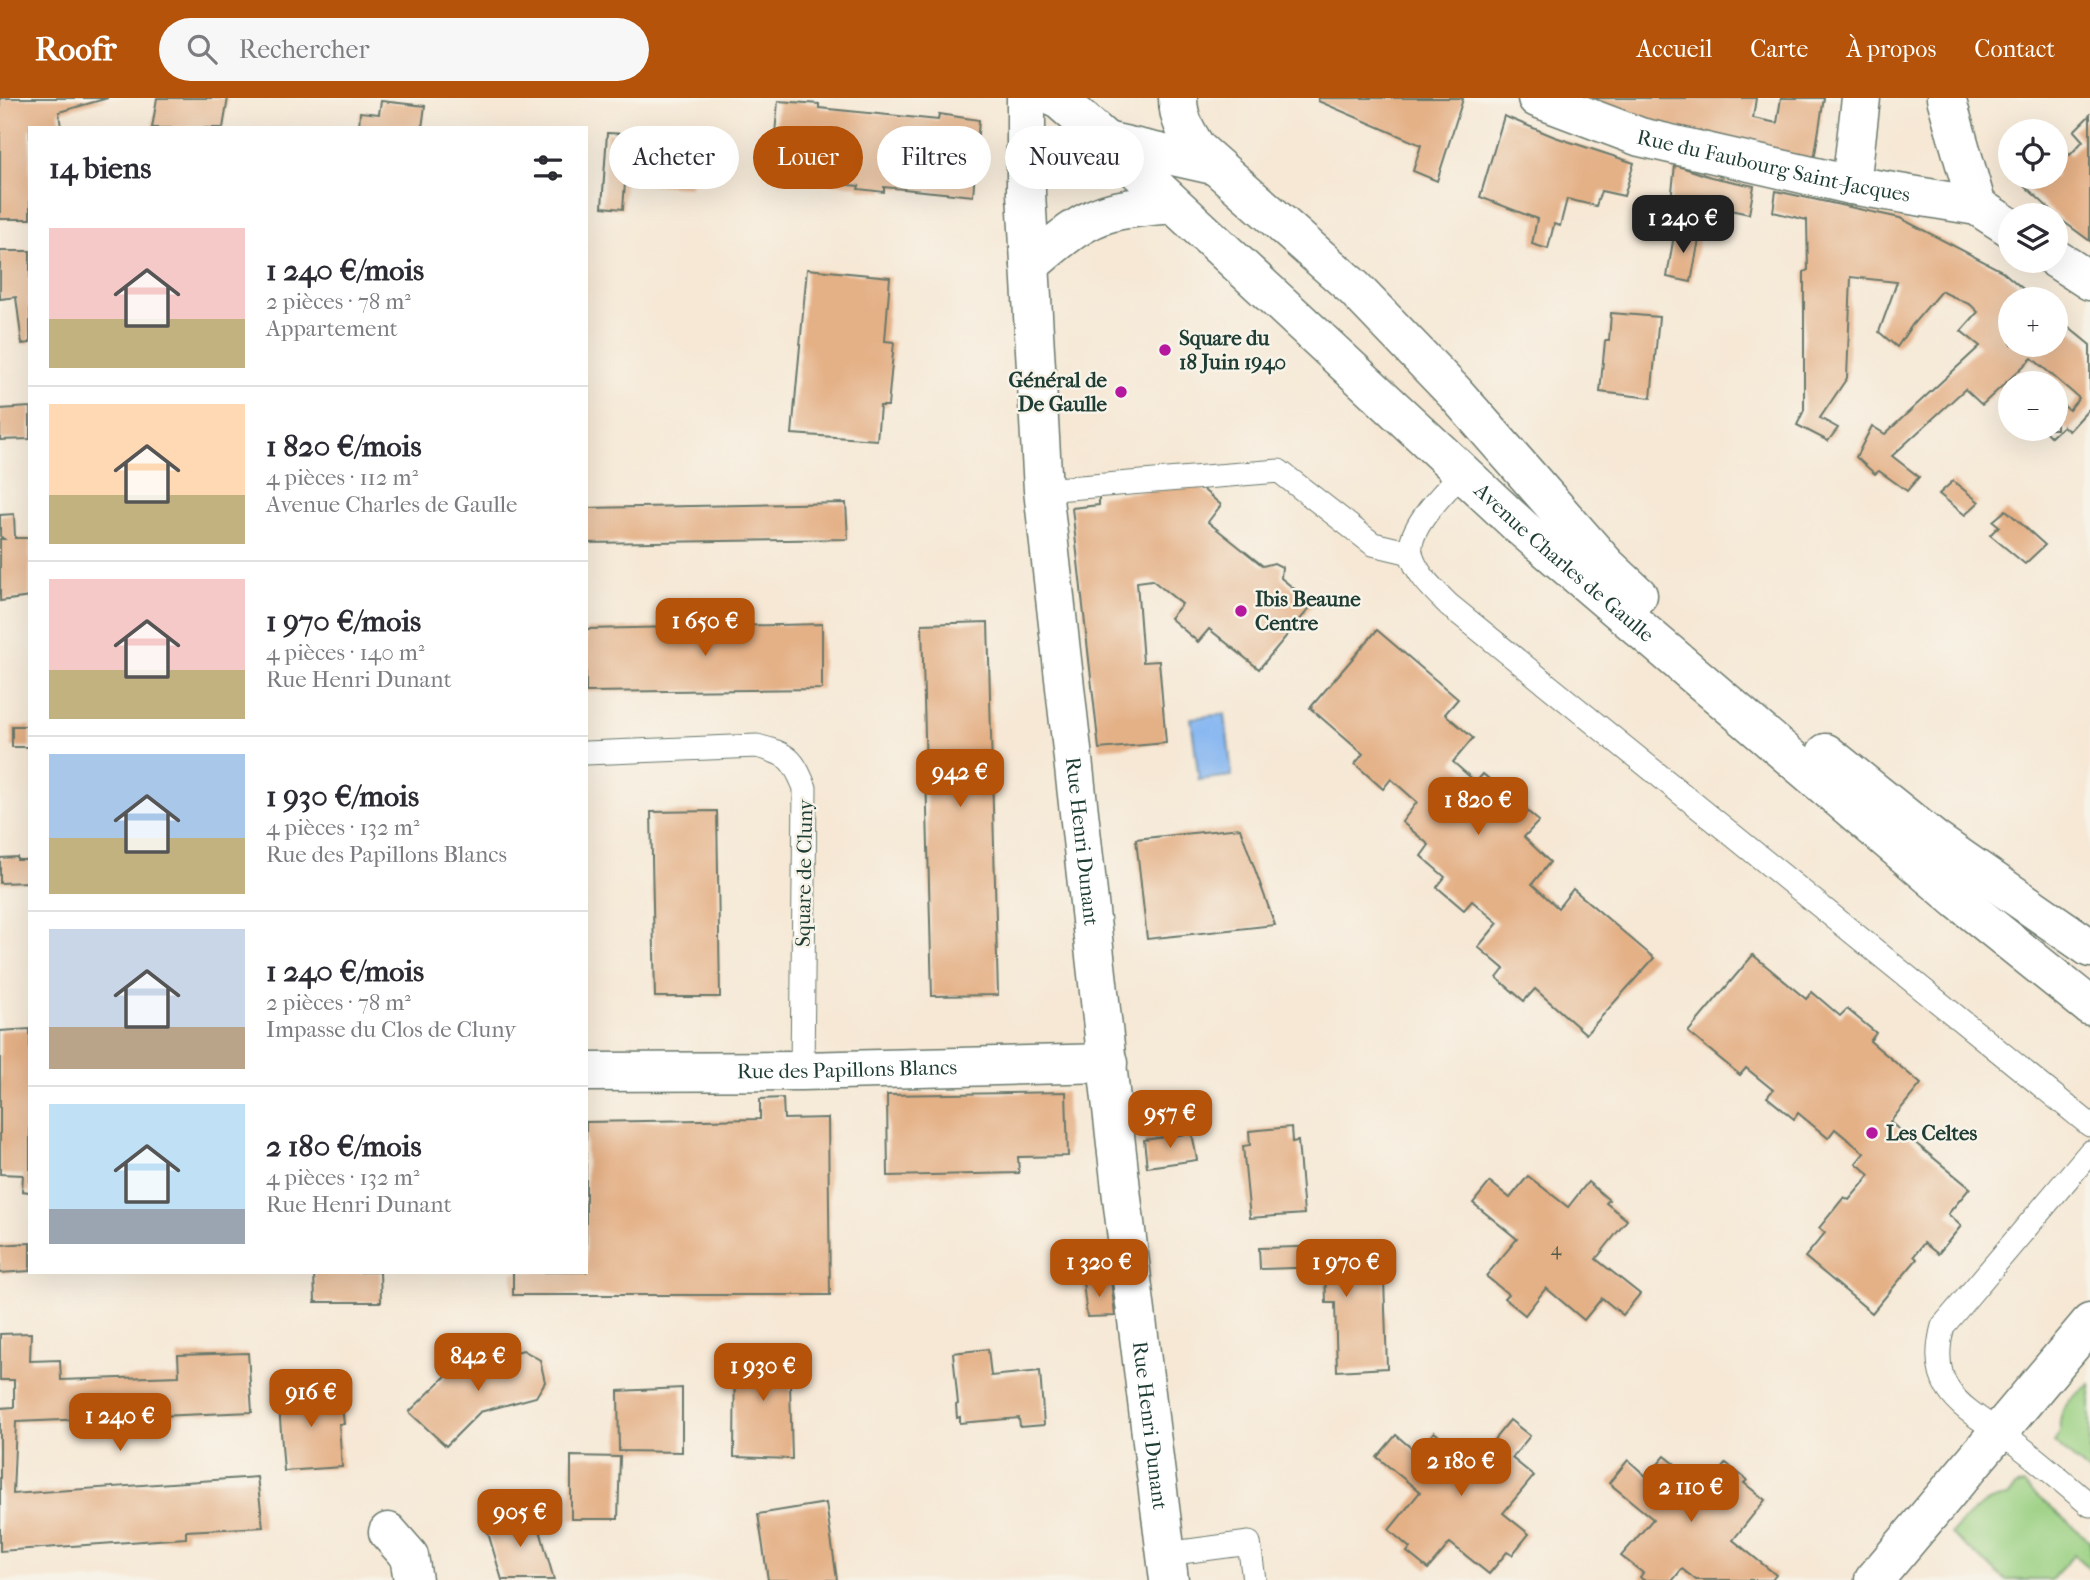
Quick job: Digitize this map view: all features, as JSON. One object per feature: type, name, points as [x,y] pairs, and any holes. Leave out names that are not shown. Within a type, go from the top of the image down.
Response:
[{"type":"street","name":"Rue Henri Dunant","points":[[1026,98],[1026,126]]},
{"type":"street","name":"Avenue Charles de Gaulle","points":[[1057,98],[1089,126]]},
{"type":"street","name":"Avenue Charles de Gaulle","points":[[1178,98],[1178,110],[1184,130],[1197,149],[1354,288],[1455,393],[1607,566],[1678,632],[1933,839],[2090,948]]},
{"type":"street","name":"Rue du Faubourg Saint-Jacques","points":[[1537,98],[1640,137],[1851,185],[1977,206],[1998,220]]},
{"type":"street","points":[[1851,185],[1861,98]]},
{"type":"street","points":[[1946,98],[1977,206]]},
{"type":"street","points":[[1144,150],[1213,165]]},
{"type":"street","name":"Avenue Charles de Gaulle","points":[[1144,177],[1522,528],[1958,900],[2090,1006]]},
{"type":"street","name":"Rue Henri Dunant","points":[[1027,189],[1043,490],[1122,1198],[1167,1567]]},
{"type":"street","points":[[1030,265],[1067,234],[1089,220],[1113,212],[1172,204]]},
{"type":"street","name":"Rue des Papillons Blancs","points":[[588,1072],[802,1071],[1108,1063]]},
{"type":"street","points":[[1874,1580],[2090,1323]]},
{"type":"street","points":[[388,1532],[409,1556],[413,1580]]},
{"type":"lane","points":[[1043,490],[1279,471],[1373,544],[1411,553]]},
{"type":"lane","points":[[1462,472],[1415,530],[1411,553],[1426,582],[1449,605],[2090,1125]]},
{"type":"lane","name":"Square de Cluny","points":[[588,753],[757,746],[780,752],[796,766],[805,788],[802,1071]]},
{"type":"lane","points":[[2090,1152],[1943,1326],[1937,1349],[1941,1372],[1950,1394],[1969,1413],[2022,1448],[2090,1505]]},
{"type":"lane","points":[[1167,1567],[1249,1543],[1254,1580]]},
{"type":"green space","points":[[2090,1384],[2090,1473],[2054,1442],[2060,1432],[2063,1410],[2071,1399]]},
{"type":"green space","points":[[2024,1485],[2090,1541],[2090,1569],[2074,1555],[2051,1580],[2006,1580],[1951,1534],[1983,1505],[2007,1497],[2016,1486]]},
{"type":"water","points":[[1225,714],[1232,776],[1199,780],[1191,718]]},
{"type":"building","points":[[0,98],[108,98],[59,112],[61,126],[28,126],[28,219],[0,219]]},
{"type":"building","points":[[157,98],[228,98],[223,126],[152,126]]},
{"type":"building","points":[[1319,98],[1463,99],[1437,181],[1413,171],[1421,145],[1318,101]]},
{"type":"building","points":[[1575,98],[1756,98],[1753,118],[1777,123],[1781,98],[1824,98],[1814,160],[1613,113]]},
{"type":"building","points":[[381,101],[425,106],[422,126],[359,126],[360,112],[379,114]]},
{"type":"building","points":[[778,101],[819,104],[819,108],[938,120],[939,114],[979,120],[979,126],[877,126],[877,189],[884,189],[884,192],[858,189],[863,189],[863,126],[776,126]]},
{"type":"building","points":[[2090,115],[2090,241],[2068,225],[2068,203],[2043,203],[2028,189],[2068,189],[2068,153],[2070,155],[2083,141],[2074,131]]},
{"type":"building","points":[[1504,116],[1555,137],[1634,163],[1624,196],[1601,191],[1596,206],[1567,199],[1560,226],[1554,224],[1548,249],[1532,244],[1537,219],[1480,197]]},
{"type":"building","points":[[609,133],[609,189],[625,189],[623,209],[602,207]]},
{"type":"building","points":[[1675,165],[1711,177],[1754,186],[1749,214],[1707,205],[1705,215],[1670,209]]},
{"type":"building","points":[[904,189],[974,189],[973,196]]},
{"type":"building","points":[[1776,191],[1900,218],[1998,269],[1998,273],[2004,273],[2021,287],[1998,287],[1998,357],[2068,357],[2068,327],[2090,345],[2090,408],[2068,430],[2068,409],[2079,398],[2068,389],[2068,371],[2047,371],[2032,358],[2018,371],[1998,371],[1998,390],[1982,405],[1965,389],[1892,456],[1919,477],[1907,491],[1879,471],[1875,474],[1856,457],[1872,426],[1885,434],[1980,346],[1961,331],[1978,312],[1971,305],[1941,291],[1897,347],[1879,332],[1897,282],[1851,277],[1847,378],[1820,418],[1838,428],[1828,441],[1797,425],[1804,410],[1804,272],[1808,270],[1807,220],[1773,212]]},
{"type":"building","points":[[1675,229],[1700,234],[1691,282],[1667,277]]},
{"type":"building","points":[[0,251],[28,251],[28,343],[22,344],[16,297],[0,299]]},
{"type":"building","points":[[807,269],[890,277],[885,341],[894,342],[888,406],[880,406],[877,440],[792,434]]},
{"type":"building","points":[[1611,313],[1659,317],[1651,398],[1600,392]]},
{"type":"building","points":[[28,407],[28,439],[0,440],[0,409]]},
{"type":"building","points":[[1953,481],[1979,502],[1965,515],[1939,494]]},
{"type":"building","name":"Ibis Beaune Centre","points":[[1198,485],[1221,505],[1208,522],[1263,566],[1274,563],[1282,567],[1281,578],[1313,604],[1259,669],[1209,629],[1198,642],[1170,618],[1182,604],[1152,580],[1137,582],[1143,662],[1159,661],[1166,743],[1099,749],[1072,508],[1099,505],[1099,496]]},
{"type":"building","points":[[846,503],[848,539],[588,543],[588,508]]},
{"type":"building","points":[[2006,510],[2045,545],[2025,564],[1990,535],[1999,526],[1993,521]]},
{"type":"building","points":[[14,514],[15,538],[28,538],[28,597],[0,601],[0,539],[4,539],[0,536],[0,515]]},
{"type":"building","points":[[988,622],[998,995],[932,996],[922,624]]},
{"type":"building","points":[[822,624],[822,689],[588,692],[588,629]]},
{"type":"building","points":[[1377,630],[1458,699],[1445,714],[1473,738],[1453,762],[1476,782],[1483,774],[1539,821],[1524,837],[1550,862],[1532,884],[1558,908],[1573,889],[1654,958],[1586,1034],[1535,989],[1524,1001],[1497,978],[1504,969],[1478,947],[1498,923],[1472,901],[1464,910],[1437,887],[1445,877],[1421,856],[1429,845],[1402,822],[1417,802],[1391,779],[1383,789],[1355,764],[1363,754],[1310,708]]},
{"type":"building","points":[[12,726],[28,726],[28,747],[12,747]]},
{"type":"building","points":[[717,811],[720,997],[655,997],[651,812]]},
{"type":"building","points":[[1240,828],[1275,925],[1147,939],[1136,839]]},
{"type":"building","points":[[17,857],[17,860],[28,860],[28,882],[0,883],[0,858]]},
{"type":"building","name":"Les Celtes","points":[[1753,955],[1806,999],[1812,992],[1840,1016],[1847,1009],[1876,1033],[1870,1041],[1921,1084],[1890,1122],[1970,1188],[1948,1214],[1961,1226],[1938,1254],[1924,1243],[1914,1256],[1917,1259],[1872,1313],[1805,1257],[1825,1233],[1819,1228],[1844,1197],[1849,1200],[1870,1175],[1856,1163],[1864,1153],[1835,1129],[1828,1138],[1798,1113],[1794,1119],[1767,1097],[1773,1090],[1746,1068],[1740,1075],[1688,1032]]},
{"type":"building","points":[[28,1029],[28,1192],[22,1191],[23,1175],[0,1174],[0,1031]]},
{"type":"building","points":[[1066,1092],[1068,1156],[1018,1157],[1019,1173],[888,1176],[887,1095]]},
{"type":"building","points":[[783,1098],[784,1119],[828,1118],[830,1295],[513,1295],[513,1274],[588,1274],[588,1122],[760,1119],[760,1099]]},
{"type":"building","points":[[1291,1127],[1292,1142],[1298,1141],[1304,1214],[1250,1218],[1243,1146],[1250,1145],[1249,1131]]},
{"type":"building","points":[[1192,1133],[1197,1160],[1147,1167],[1144,1140]]},
{"type":"building","points":[[1528,1176],[1568,1207],[1588,1182],[1609,1200],[1606,1203],[1627,1220],[1596,1259],[1640,1294],[1623,1315],[1602,1298],[1584,1320],[1546,1288],[1525,1315],[1504,1298],[1508,1294],[1486,1276],[1517,1239],[1473,1203],[1490,1182],[1510,1198]]},
{"type":"building","points":[[28,1243],[28,1271],[0,1273],[0,1245]]},
{"type":"building","points":[[1333,1246],[1333,1251],[1383,1250],[1387,1368],[1337,1371],[1335,1303],[1326,1303],[1325,1267],[1260,1269],[1259,1248]]},
{"type":"building","points":[[314,1274],[380,1274],[381,1302],[315,1302]]},
{"type":"building","points":[[1111,1280],[1115,1316],[1087,1317],[1083,1282]]},
{"type":"building","points":[[31,1333],[30,1361],[60,1360],[61,1380],[179,1376],[178,1355],[248,1353],[252,1412],[16,1422],[13,1494],[257,1477],[263,1527],[186,1531],[186,1538],[0,1551],[0,1408],[14,1407],[14,1380],[0,1380],[0,1334]]},
{"type":"building","points":[[735,1347],[789,1347],[792,1459],[734,1457]]},
{"type":"building","points":[[988,1349],[991,1376],[1040,1371],[1044,1425],[1020,1427],[1019,1418],[960,1423],[960,1417],[957,1418],[953,1353]]},
{"type":"building","points":[[523,1350],[540,1360],[545,1382],[536,1397],[480,1412],[446,1446],[409,1412],[451,1371]]},
{"type":"building","points":[[682,1388],[682,1452],[619,1451],[618,1391]]},
{"type":"building","points":[[340,1389],[344,1424],[339,1424],[342,1467],[284,1471],[278,1393]]},
{"type":"building","points":[[1510,1420],[1530,1436],[1512,1458],[1534,1476],[1503,1513],[1529,1534],[1512,1555],[1507,1552],[1489,1574],[1450,1543],[1428,1569],[1407,1552],[1410,1548],[1389,1530],[1420,1492],[1377,1457],[1396,1435],[1417,1453],[1434,1432],[1474,1464]]},
{"type":"building","points":[[571,1456],[620,1457],[618,1519],[571,1519]]},
{"type":"building","points":[[1665,1456],[1705,1488],[1726,1463],[1747,1480],[1744,1483],[1765,1500],[1733,1540],[1776,1575],[1772,1580],[1696,1580],[1682,1569],[1673,1580],[1643,1580],[1640,1577],[1643,1573],[1621,1556],[1653,1519],[1609,1483],[1628,1460],[1647,1477]]},
{"type":"building","points":[[826,1503],[837,1580],[768,1580],[758,1514]]},
{"type":"building","points":[[535,1512],[554,1580],[502,1580],[486,1526]]},
{"type":"place","name":"Square du 18 Juin 1940","points":[[1165,350]]},
{"type":"place","name":"Général de De Gaulle","points":[[1121,392]]},
{"type":"place","name":"Ibis Beaune Centre","points":[[1241,611]]},
{"type":"place","name":"Les Celtes","points":[[1872,1133]]}]
